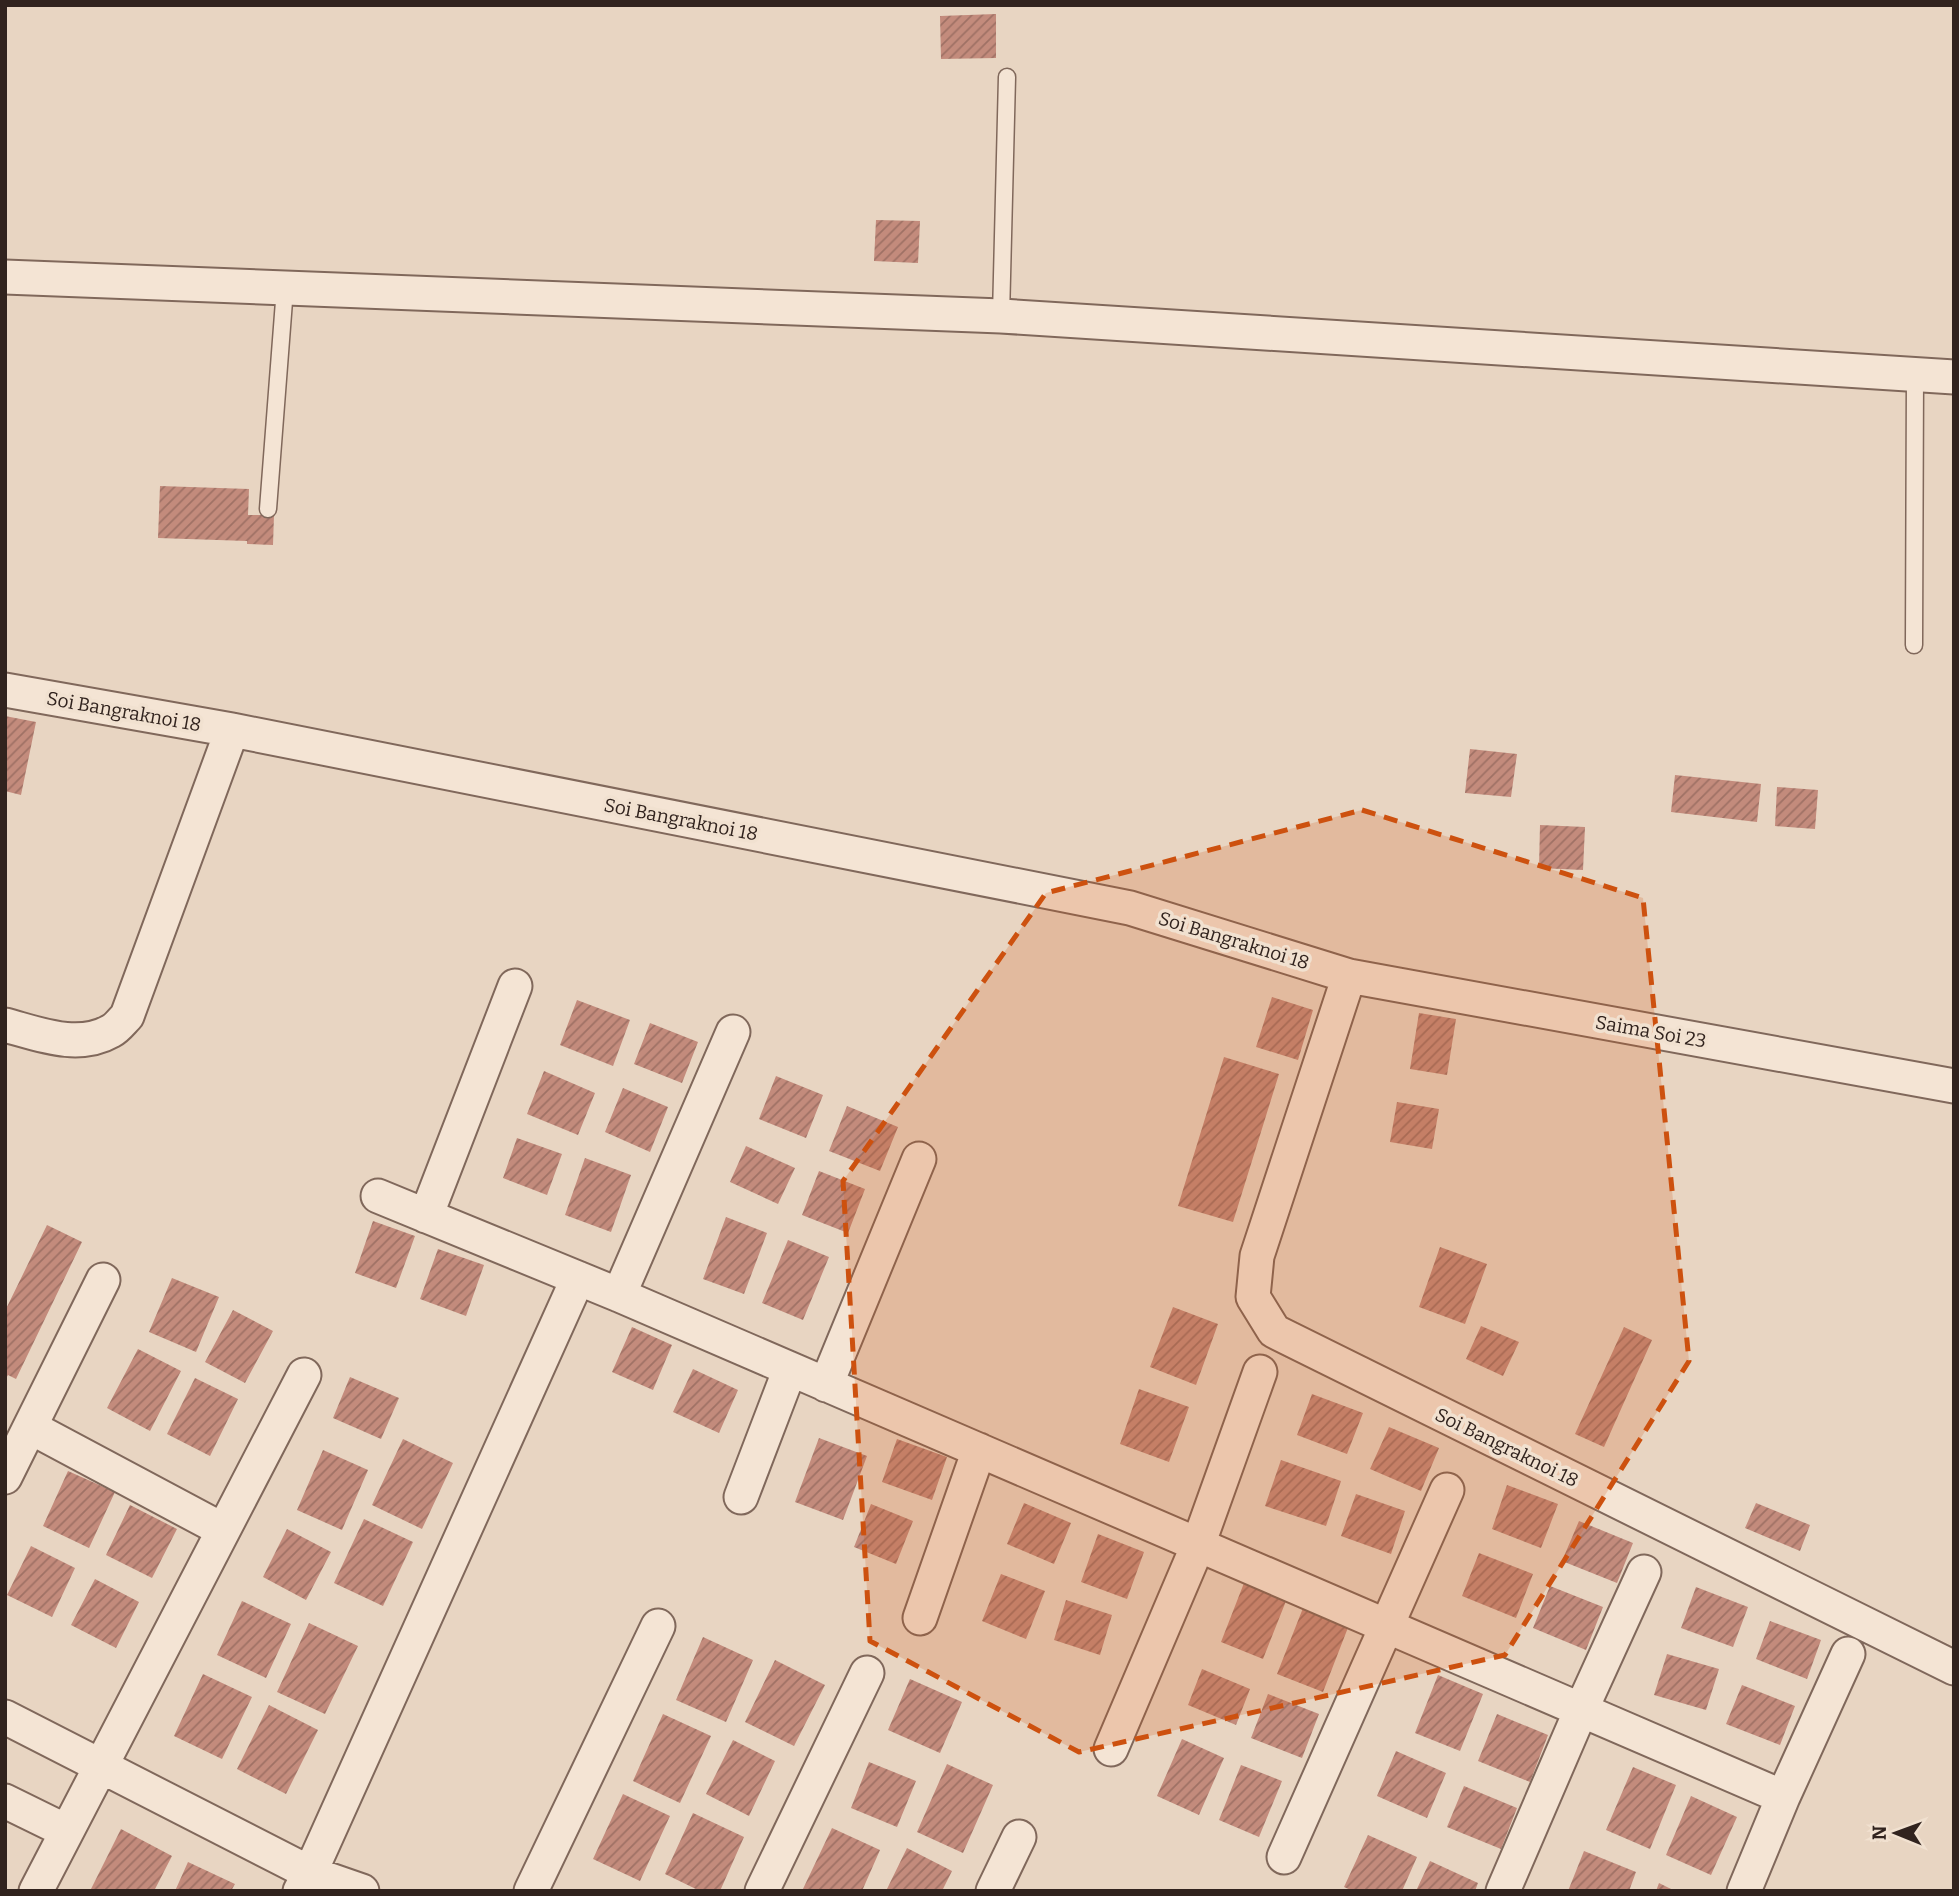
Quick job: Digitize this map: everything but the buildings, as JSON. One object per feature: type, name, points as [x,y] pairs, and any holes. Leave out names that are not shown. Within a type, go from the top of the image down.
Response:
[{"type":"street","points":[[5,277],[1001,316],[1954,377]]},
{"type":"street","name":"Soi Bangraknoi 18","points":[[5,690],[232,730],[1130,908],[1349,976],[1257,1256],[1253,1297],[1274,1331],[1954,1668]]},
{"type":"street","points":[[5,1025],[71,1040],[92,1040],[113,1030],[127,1016],[232,730]]},
{"type":"street","name":"Saima Soi 23","points":[[1349,976],[1954,1086]]},
{"type":"street","points":[[426,1216],[515,986]]},
{"type":"street","points":[[619,1295],[733,1032]]},
{"type":"street","points":[[826,1385],[919,1160]]},
{"type":"street","points":[[378,1196],[619,1295],[1783,1797]]},
{"type":"street","points":[[305,1882],[578,1278]]},
{"type":"street","points":[[5,1477],[103,1280]]},
{"type":"street","points":[[741,1497],[790,1369]]},
{"type":"street","points":[[1111,1749],[1198,1545],[1260,1372]]},
{"type":"street","points":[[36,1891],[304,1375]]},
{"type":"street","points":[[30,1427],[223,1530]]},
{"type":"street","points":[[920,1618],[979,1451]]},
{"type":"street","points":[[1284,1857],[1447,1490]]},
{"type":"street","points":[[1503,1891],[1644,1572]]},
{"type":"street","points":[[531,1891],[658,1626]]},
{"type":"street","points":[[1744,1891],[1847,1654]]},
{"type":"street","points":[[762,1891],[867,1673]]},
{"type":"street","points":[[5,1717],[100,1765],[305,1882],[362,1891]]},
{"type":"street","points":[[5,1801],[66,1831]]},
{"type":"street","points":[[993,1891],[1019,1837]]},
{"type":"lane","points":[[1001,316],[1007,78]]},
{"type":"lane","points":[[268,509],[285,288]]},
{"type":"lane","points":[[1914,645],[1915,374]]},
{"type":"highlighted area","points":[[1362,810],[1643,898],[1689,1361],[1505,1655],[1079,1752],[870,1641],[843,1181],[1046,893]]}]
